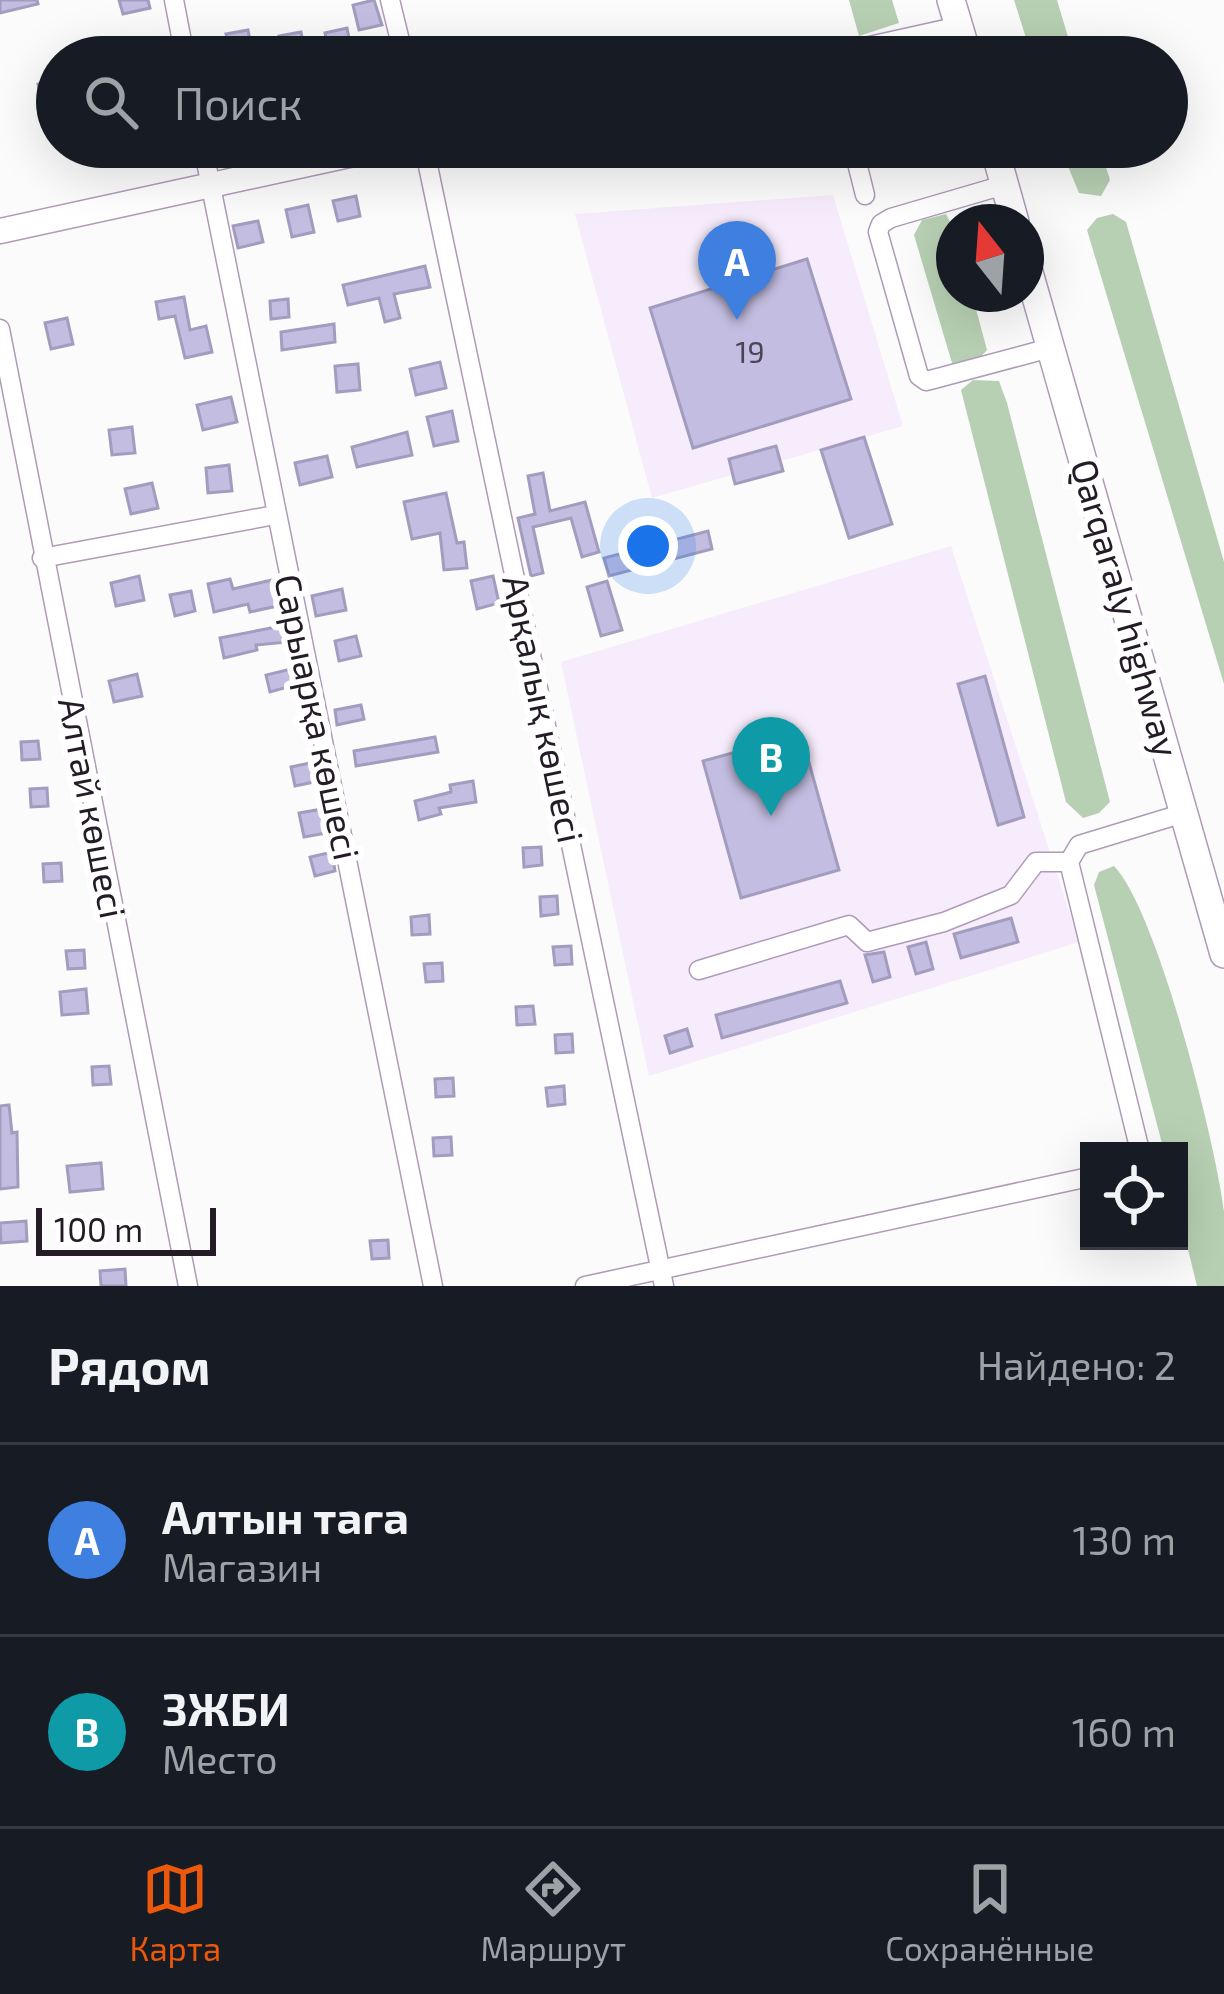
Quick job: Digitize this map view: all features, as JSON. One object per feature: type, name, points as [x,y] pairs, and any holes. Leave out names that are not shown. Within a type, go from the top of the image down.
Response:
[{"type":"highway","points":[[951,0],[962,36]]},
{"type":"highway","points":[[1000,168],[1010,204]]},
{"type":"highway","name":"Qarqaraly highway","points":[[1040,312],[1224,954]]},
{"type":"main road","points":[[928,36],[960,29]]},
{"type":"main road","points":[[0,231],[294,168]]},
{"type":"street","points":[[174,0],[181,36]]},
{"type":"street","points":[[390,0],[399,36]]},
{"type":"street","name":"Сарыарқа көшесі","points":[[207,168],[433,1286]]},
{"type":"street","name":"Арқалық көшесі","points":[[428,168],[663,1278]]},
{"type":"street","points":[[858,168],[865,195]]},
{"type":"street","points":[[1004,185],[920,208],[881,224],[878,232],[919,376],[926,381],[1050,348]]},
{"type":"street","name":"Алтай көшесі","points":[[0,329],[188,1286]]},
{"type":"street","points":[[42,557],[275,515]]},
{"type":"street","points":[[1138,1142],[1069,862],[1079,845],[1184,813]]},
{"type":"street","points":[[699,970],[849,926],[867,942],[944,922],[1011,895],[1036,862],[1069,862]]},
{"type":"street","points":[[585,1286],[663,1278],[1080,1180]]},
{"type":"shaded area","points":[[833,195],[903,426],[652,498],[575,214]]},
{"type":"shaded area","points":[[951,546],[1079,942],[649,1076],[561,662]]},
{"type":"green space","points":[[849,0],[892,0],[899,23],[859,36]]},
{"type":"green space","points":[[1014,0],[1057,0],[1068,36],[1025,36]]},
{"type":"green space","points":[[1069,168],[1106,168],[1110,180],[1101,196],[1079,193]]},
{"type":"green space","points":[[1113,214],[1126,222],[1224,562],[1224,684],[1087,230],[1097,218]]},
{"type":"green space","points":[[936,216],[936,309],[914,235],[922,220]]},
{"type":"green space","points":[[937,312],[977,312],[987,350],[975,363],[952,363]]},
{"type":"green space","points":[[973,380],[999,381],[1007,403],[1110,802],[1099,813],[1083,818],[1066,802],[961,390]]},
{"type":"green space","points":[[1114,866],[1131,891],[1166,977],[1197,1084],[1224,1211],[1224,1286],[1197,1286],[1188,1250],[1188,1142],[1162,1142],[1094,885],[1099,872]]},
{"type":"building","points":[[0,0],[37,0],[38,4],[0,13]]},
{"type":"building","points":[[119,0],[148,0],[150,8],[123,14]]},
{"type":"building","points":[[374,0],[382,25],[359,30],[353,5]]},
{"type":"building","points":[[347,28],[349,36],[326,36]]},
{"type":"building","points":[[248,30],[249,36],[226,36]]},
{"type":"building","points":[[356,196],[360,216],[338,221],[333,201]]},
{"type":"building","points":[[308,205],[314,232],[292,237],[286,210]]},
{"type":"building","points":[[258,221],[263,242],[238,248],[233,226]]},
{"type":"building","points":[[807,259],[851,399],[693,448],[650,308]]},
{"type":"building","points":[[425,266],[430,287],[394,294],[400,318],[385,322],[379,298],[348,305],[343,285]]},
{"type":"building","points":[[184,297],[190,330],[206,326],[212,352],[185,358],[175,316],[159,319],[156,302]]},
{"type":"building","points":[[288,299],[289,317],[271,319],[270,301]]},
{"type":"building","points":[[67,318],[73,344],[51,349],[45,323]]},
{"type":"building","points":[[334,324],[335,342],[282,350],[281,332]]},
{"type":"building","points":[[440,362],[446,388],[416,395],[410,369]]},
{"type":"building","points":[[358,364],[360,390],[337,392],[335,366]]},
{"type":"building","points":[[231,397],[237,422],[203,430],[197,405]]},
{"type":"building","points":[[452,411],[458,441],[434,446],[427,417]]},
{"type":"building","points":[[132,427],[135,453],[112,455],[109,430]]},
{"type":"building","points":[[407,432],[412,455],[357,467],[352,447]]},
{"type":"building","points":[[864,437],[892,524],[849,538],[821,450]]},
{"type":"building","points":[[776,446],[783,471],[735,484],[729,459]]},
{"type":"building","points":[[327,456],[332,477],[300,485],[295,463]]},
{"type":"building","points":[[229,465],[232,491],[208,493],[206,468]]},
{"type":"building","points":[[543,473],[550,511],[585,502],[599,552],[582,557],[571,518],[533,527],[543,573],[531,576],[518,518],[535,514],[528,476]]},
{"type":"building","points":[[152,483],[158,508],[131,514],[125,489]]},
{"type":"building","points":[[446,493],[457,543],[464,542],[467,568],[444,570],[440,533],[412,539],[404,502]]},
{"type":"building","points":[[708,531],[712,549],[609,576],[604,558]]},
{"type":"building","points":[[139,576],[144,600],[116,606],[111,583]]},
{"type":"building","points":[[493,576],[499,603],[477,609],[471,581]]},
{"type":"building","points":[[230,579],[233,589],[276,579],[282,605],[250,612],[248,604],[214,612],[208,584]]},
{"type":"building","points":[[607,581],[622,630],[601,636],[587,587]]},
{"type":"building","points":[[342,589],[346,610],[316,616],[312,596]]},
{"type":"building","points":[[191,591],[195,611],[175,616],[170,595]]},
{"type":"building","points":[[286,625],[288,642],[256,645],[257,650],[224,658],[220,638]]},
{"type":"building","points":[[356,636],[361,656],[339,661],[335,641]]},
{"type":"building","points":[[291,669],[295,685],[270,692],[266,675]]},
{"type":"building","points":[[137,674],[142,696],[114,702],[109,681]]},
{"type":"building","points":[[985,676],[1024,817],[998,825],[958,684]]},
{"type":"building","points":[[361,705],[364,719],[337,725],[335,710]]},
{"type":"building","points":[[801,734],[839,870],[741,898],[703,761]]},
{"type":"building","points":[[435,737],[438,752],[356,766],[354,751]]},
{"type":"building","points":[[38,741],[40,759],[22,760],[21,742]]},
{"type":"building","points":[[310,763],[314,782],[295,786],[291,767]]},
{"type":"building","points":[[473,781],[476,802],[439,808],[441,814],[419,820],[415,801],[451,792],[450,785]]},
{"type":"building","points":[[47,788],[48,806],[31,807],[30,789]]},
{"type":"building","points":[[322,809],[326,833],[304,837],[299,813]]},
{"type":"building","points":[[541,847],[542,865],[524,867],[523,848]]},
{"type":"building","points":[[332,852],[335,871],[315,876],[310,857]]},
{"type":"building","points":[[61,863],[62,881],[44,882],[43,864]]},
{"type":"building","points":[[557,896],[558,914],[541,916],[540,897]]},
{"type":"building","points":[[429,915],[430,934],[412,935],[411,917]]},
{"type":"building","points":[[1011,918],[1018,942],[961,958],[954,934]]},
{"type":"building","points":[[926,942],[933,969],[916,974],[908,947]]},
{"type":"building","points":[[571,946],[572,964],[555,965],[553,947]]},
{"type":"building","points":[[84,950],[85,968],[68,969],[66,951]]},
{"type":"building","points":[[884,952],[890,977],[873,982],[865,955]]},
{"type":"building","points":[[442,963],[443,981],[426,982],[424,964]]},
{"type":"building","points":[[840,981],[847,1003],[722,1038],[716,1015]]},
{"type":"building","points":[[86,989],[88,1013],[62,1015],[60,992]]},
{"type":"building","points":[[533,1006],[535,1024],[517,1025],[516,1007]]},
{"type":"building","points":[[687,1029],[692,1046],[670,1053],[665,1036]]},
{"type":"building","points":[[572,1034],[573,1052],[556,1053],[555,1035]]},
{"type":"building","points":[[109,1066],[111,1084],[93,1085],[92,1067]]},
{"type":"building","points":[[453,1078],[454,1096],[436,1097],[435,1079]]},
{"type":"building","points":[[564,1086],[565,1104],[548,1106],[546,1088]]},
{"type":"building","points":[[9,1105],[12,1133],[17,1132],[18,1187],[0,1189],[0,1106]]},
{"type":"building","points":[[451,1137],[452,1155],[434,1156],[433,1138]]},
{"type":"building","points":[[101,1163],[103,1189],[70,1192],[67,1166]]},
{"type":"building","points":[[26,1221],[27,1241],[1,1243],[0,1223]]},
{"type":"building","points":[[388,1240],[389,1258],[372,1259],[370,1241]]},
{"type":"building","points":[[125,1269],[126,1286],[101,1286],[100,1271]]},
{"type":"place","name":"Алтын тага","points":[[737,320]]},
{"type":"place","name":"ЗЖБИ","points":[[771,816]]}]
